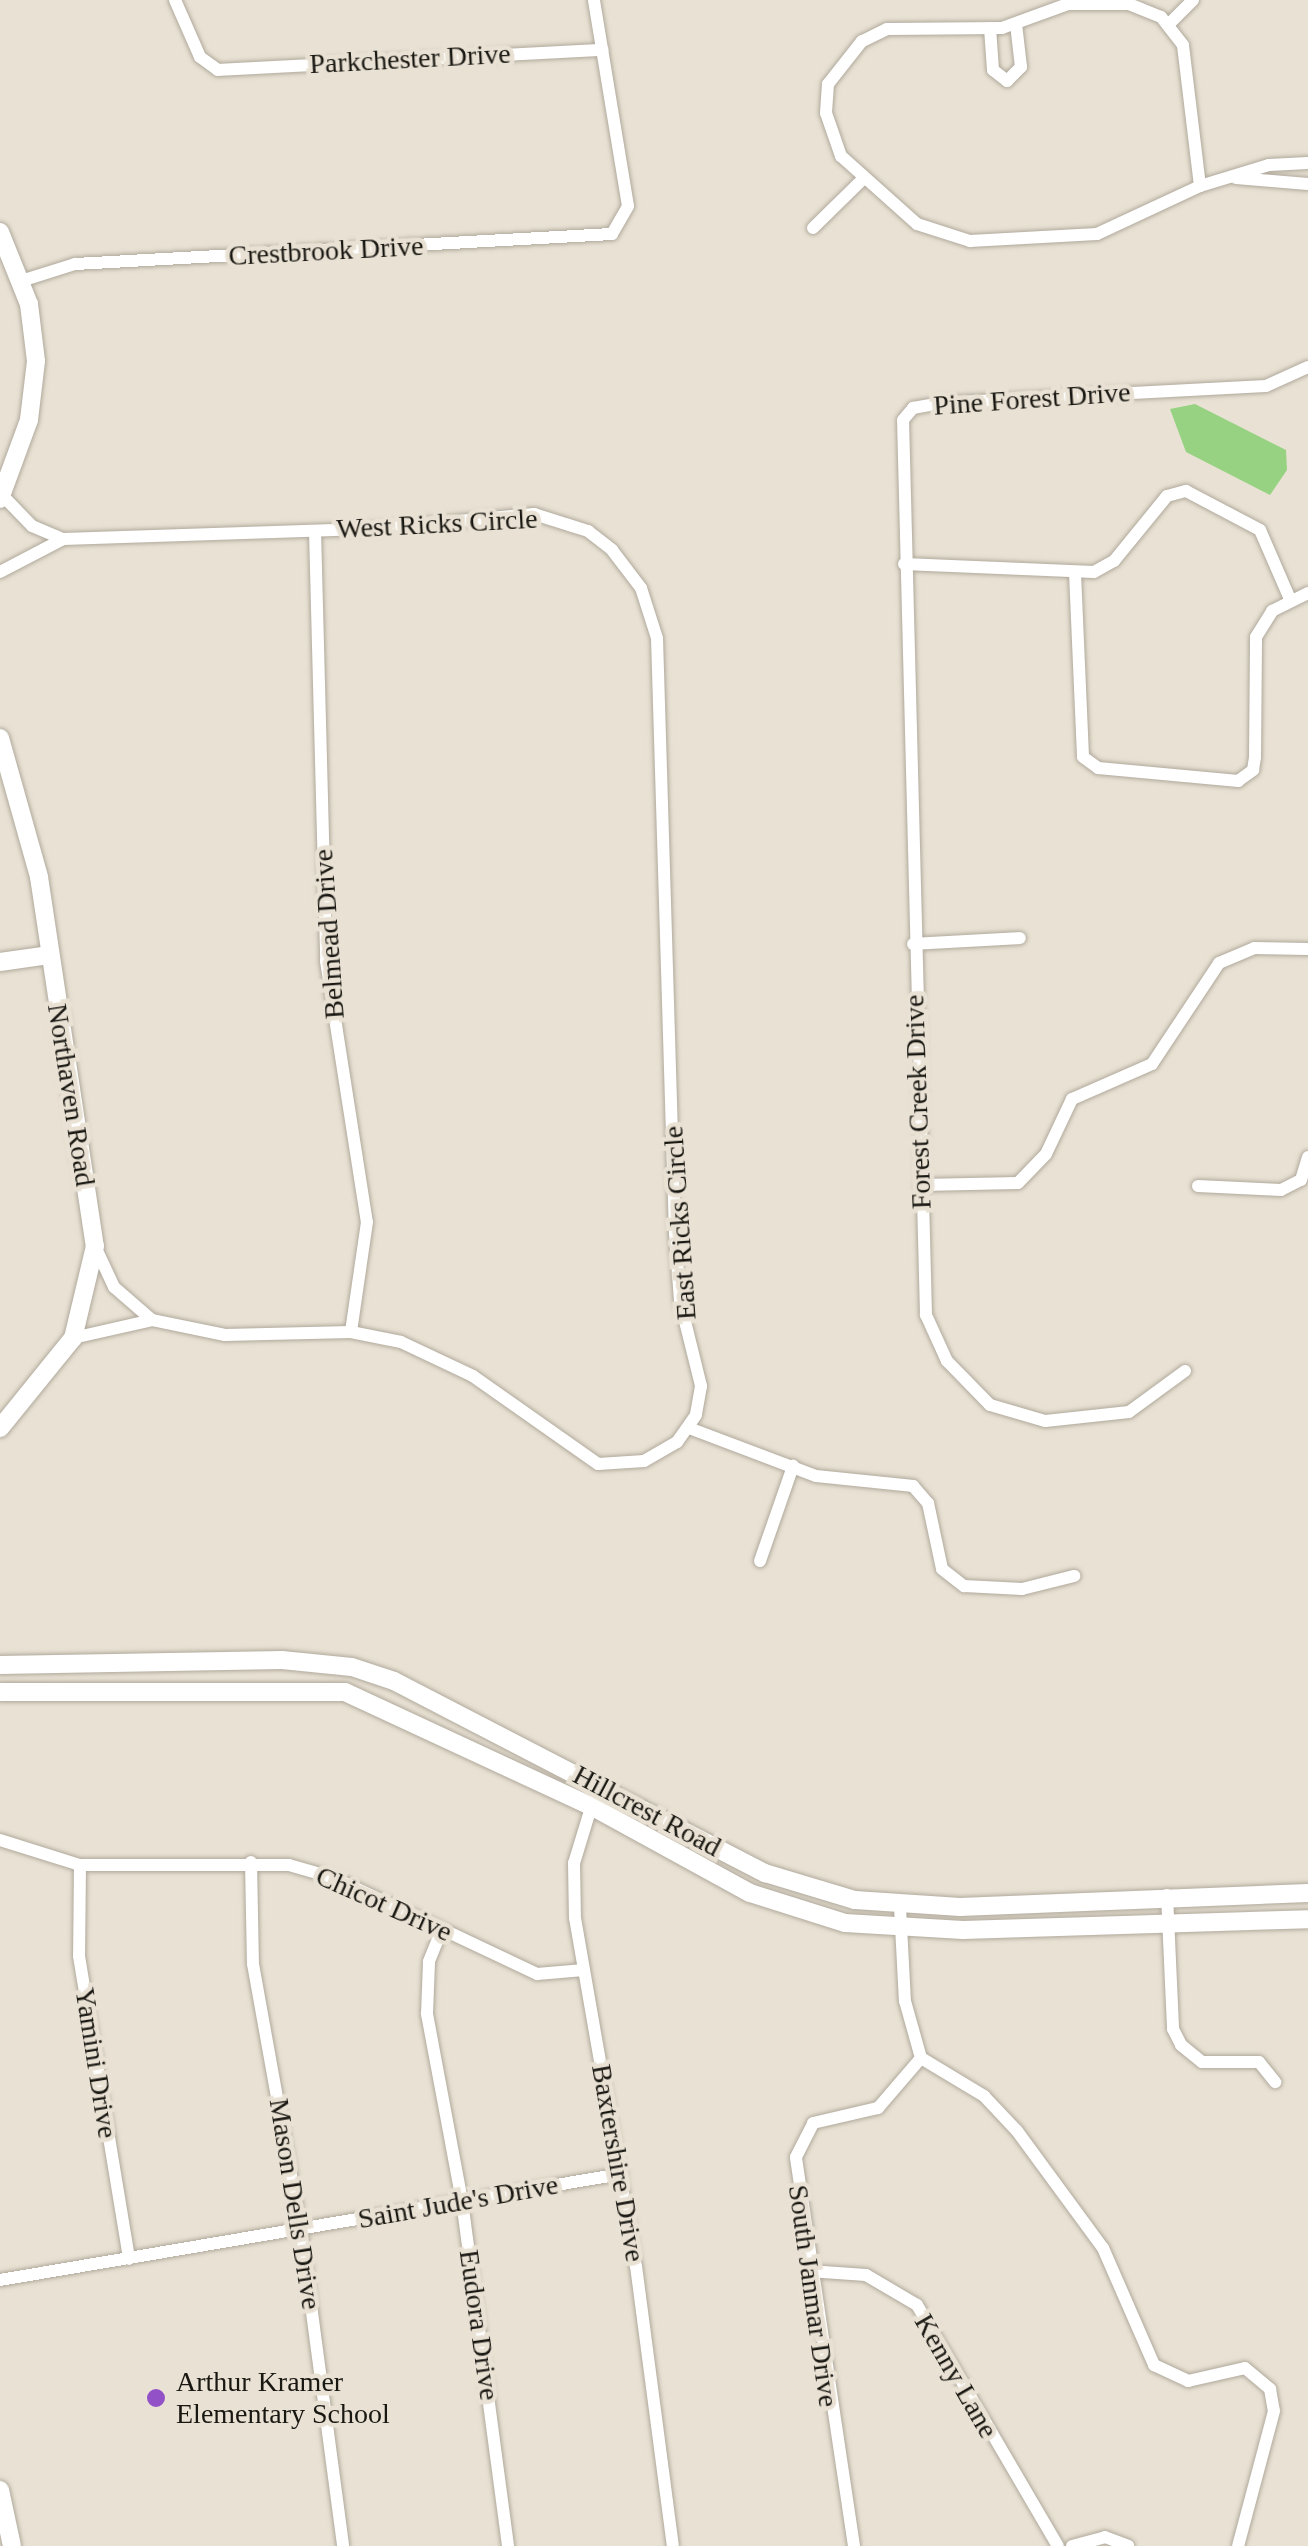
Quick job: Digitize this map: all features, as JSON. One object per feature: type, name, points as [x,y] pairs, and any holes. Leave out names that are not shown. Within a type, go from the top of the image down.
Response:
[{"type":"main road","points":[[0,232],[21,280],[36,381],[1,497]]},
{"type":"main road","name":"Northaven Road","points":[[0,738],[32,843],[94,1246],[73,1338],[0,1428]]},
{"type":"main road","points":[[0,962],[49,955]]},
{"type":"main road","name":"Hillcrest Road","points":[[0,1665],[282,1660],[352,1667],[600,1784],[765,1873],[900,1906],[1308,1893]]},
{"type":"main road","name":"Hillcrest Road","points":[[0,1692],[344,1692],[591,1806],[750,1893],[845,1923],[900,1929],[1308,1918]]},
{"type":"main road","points":[[0,2490],[12,2546]]},
{"type":"street","name":"Parkchester Drive","points":[[175,0],[200,57],[218,70],[602,50]]},
{"type":"street","points":[[594,0],[602,50]]},
{"type":"street","points":[[1169,24],[1193,0]]},
{"type":"street","points":[[1200,186],[1190,147],[1187,57],[1169,24],[1138,7],[1098,2],[1016,24],[990,28],[934,24],[862,41],[828,84],[831,137],[864,178],[926,229],[994,240],[1098,234],[1200,186],[1268,165],[1308,164]]},
{"type":"street","points":[[990,28],[993,70],[1011,80],[1021,66],[1016,24]]},
{"type":"street","name":"Crestbrook Drive","points":[[21,280],[76,264],[603,237],[626,218],[602,50]]},
{"type":"street","points":[[813,228],[864,178]]},
{"type":"street","points":[[1236,178],[1308,184]]},
{"type":"street","name":"Pine Forest Drive","points":[[904,564],[902,426],[913,408],[1266,386],[1308,368]]},
{"type":"street","points":[[904,564],[1019,563],[1075,573],[1106,568],[1162,500],[1186,491],[1260,530],[1290,599]]},
{"type":"street","points":[[1,497],[32,526],[63,538]]},
{"type":"street","name":"West Ricks Circle","points":[[0,572],[63,538],[315,531],[534,514],[588,531],[612,550],[641,588],[658,638],[666,907]]},
{"type":"street","name":"Belmead Drive","points":[[315,531],[326,961],[367,1222],[351,1332]]},
{"type":"street","name":"Forest Creek Drive","points":[[904,564],[926,1315],[946,1361],[990,1405],[1045,1420],[1099,1421],[1141,1405],[1185,1371]]},
{"type":"street","points":[[1075,573],[1081,749],[1098,768],[1248,777],[1255,757],[1256,636],[1290,599],[1308,593]]},
{"type":"street","name":"East Ricks Circle","points":[[666,907],[680,1301],[700,1386],[690,1428]]},
{"type":"street","points":[[914,944],[1020,938]]},
{"type":"street","points":[[921,1185],[1018,1183],[1046,1154],[1072,1099],[1152,1064],[1219,963],[1254,948],[1308,950]]},
{"type":"street","points":[[1198,1186],[1281,1190],[1300,1180],[1308,1157]]},
{"type":"street","points":[[94,1246],[114,1287],[152,1320]]},
{"type":"street","points":[[73,1338],[152,1320],[225,1335],[351,1332],[435,1356],[598,1464],[644,1462],[690,1428],[793,1466],[913,1486],[928,1503],[942,1569],[964,1586],[1022,1589],[1074,1576]]},
{"type":"street","points":[[760,1561],[793,1466]]},
{"type":"street","name":"Baxtershire Drive","points":[[600,1784],[574,1863],[584,1970],[621,2174],[673,2546]]},
{"type":"street","name":"Chicot Drive","points":[[0,1840],[80,1865],[251,1862],[334,1878],[537,1974],[584,1970]]},
{"type":"street","name":"Mason Dells Drive","points":[[251,1862],[252,1964],[301,2230],[343,2546]]},
{"type":"street","name":"Yamini Drive","points":[[80,1865],[79,1956],[129,2259]]},
{"type":"street","points":[[1167,1895],[1181,2045],[1202,2062],[1259,2062],[1276,2082]]},
{"type":"street","points":[[900,1906],[906,2001],[921,2058],[984,2096],[1038,2159],[1103,2248],[1154,2365],[1188,2381],[1245,2368],[1270,2388],[1274,2411],[1238,2546]]},
{"type":"street","name":"Eudora Drive","points":[[442,1930],[425,1997],[462,2201],[508,2546]]},
{"type":"street","name":"South Janmar Drive","points":[[854,2546],[808,2271],[796,2174],[802,2132],[826,2116],[878,2108],[921,2058]]},
{"type":"street","name":"Saint Jude's Drive","points":[[0,2280],[621,2174]]},
{"type":"street","name":"Kenny Lane","points":[[808,2271],[866,2275],[917,2305],[1058,2546]]},
{"type":"street","points":[[1072,2546],[1105,2537],[1128,2546]]},
{"type":"shaded area","points":[[1195,404],[1286,450],[1287,470],[1270,495],[1186,452],[1170,409]]},
{"type":"place","name":"Arthur Kramer Elementary School","points":[[156,2398]]}]
